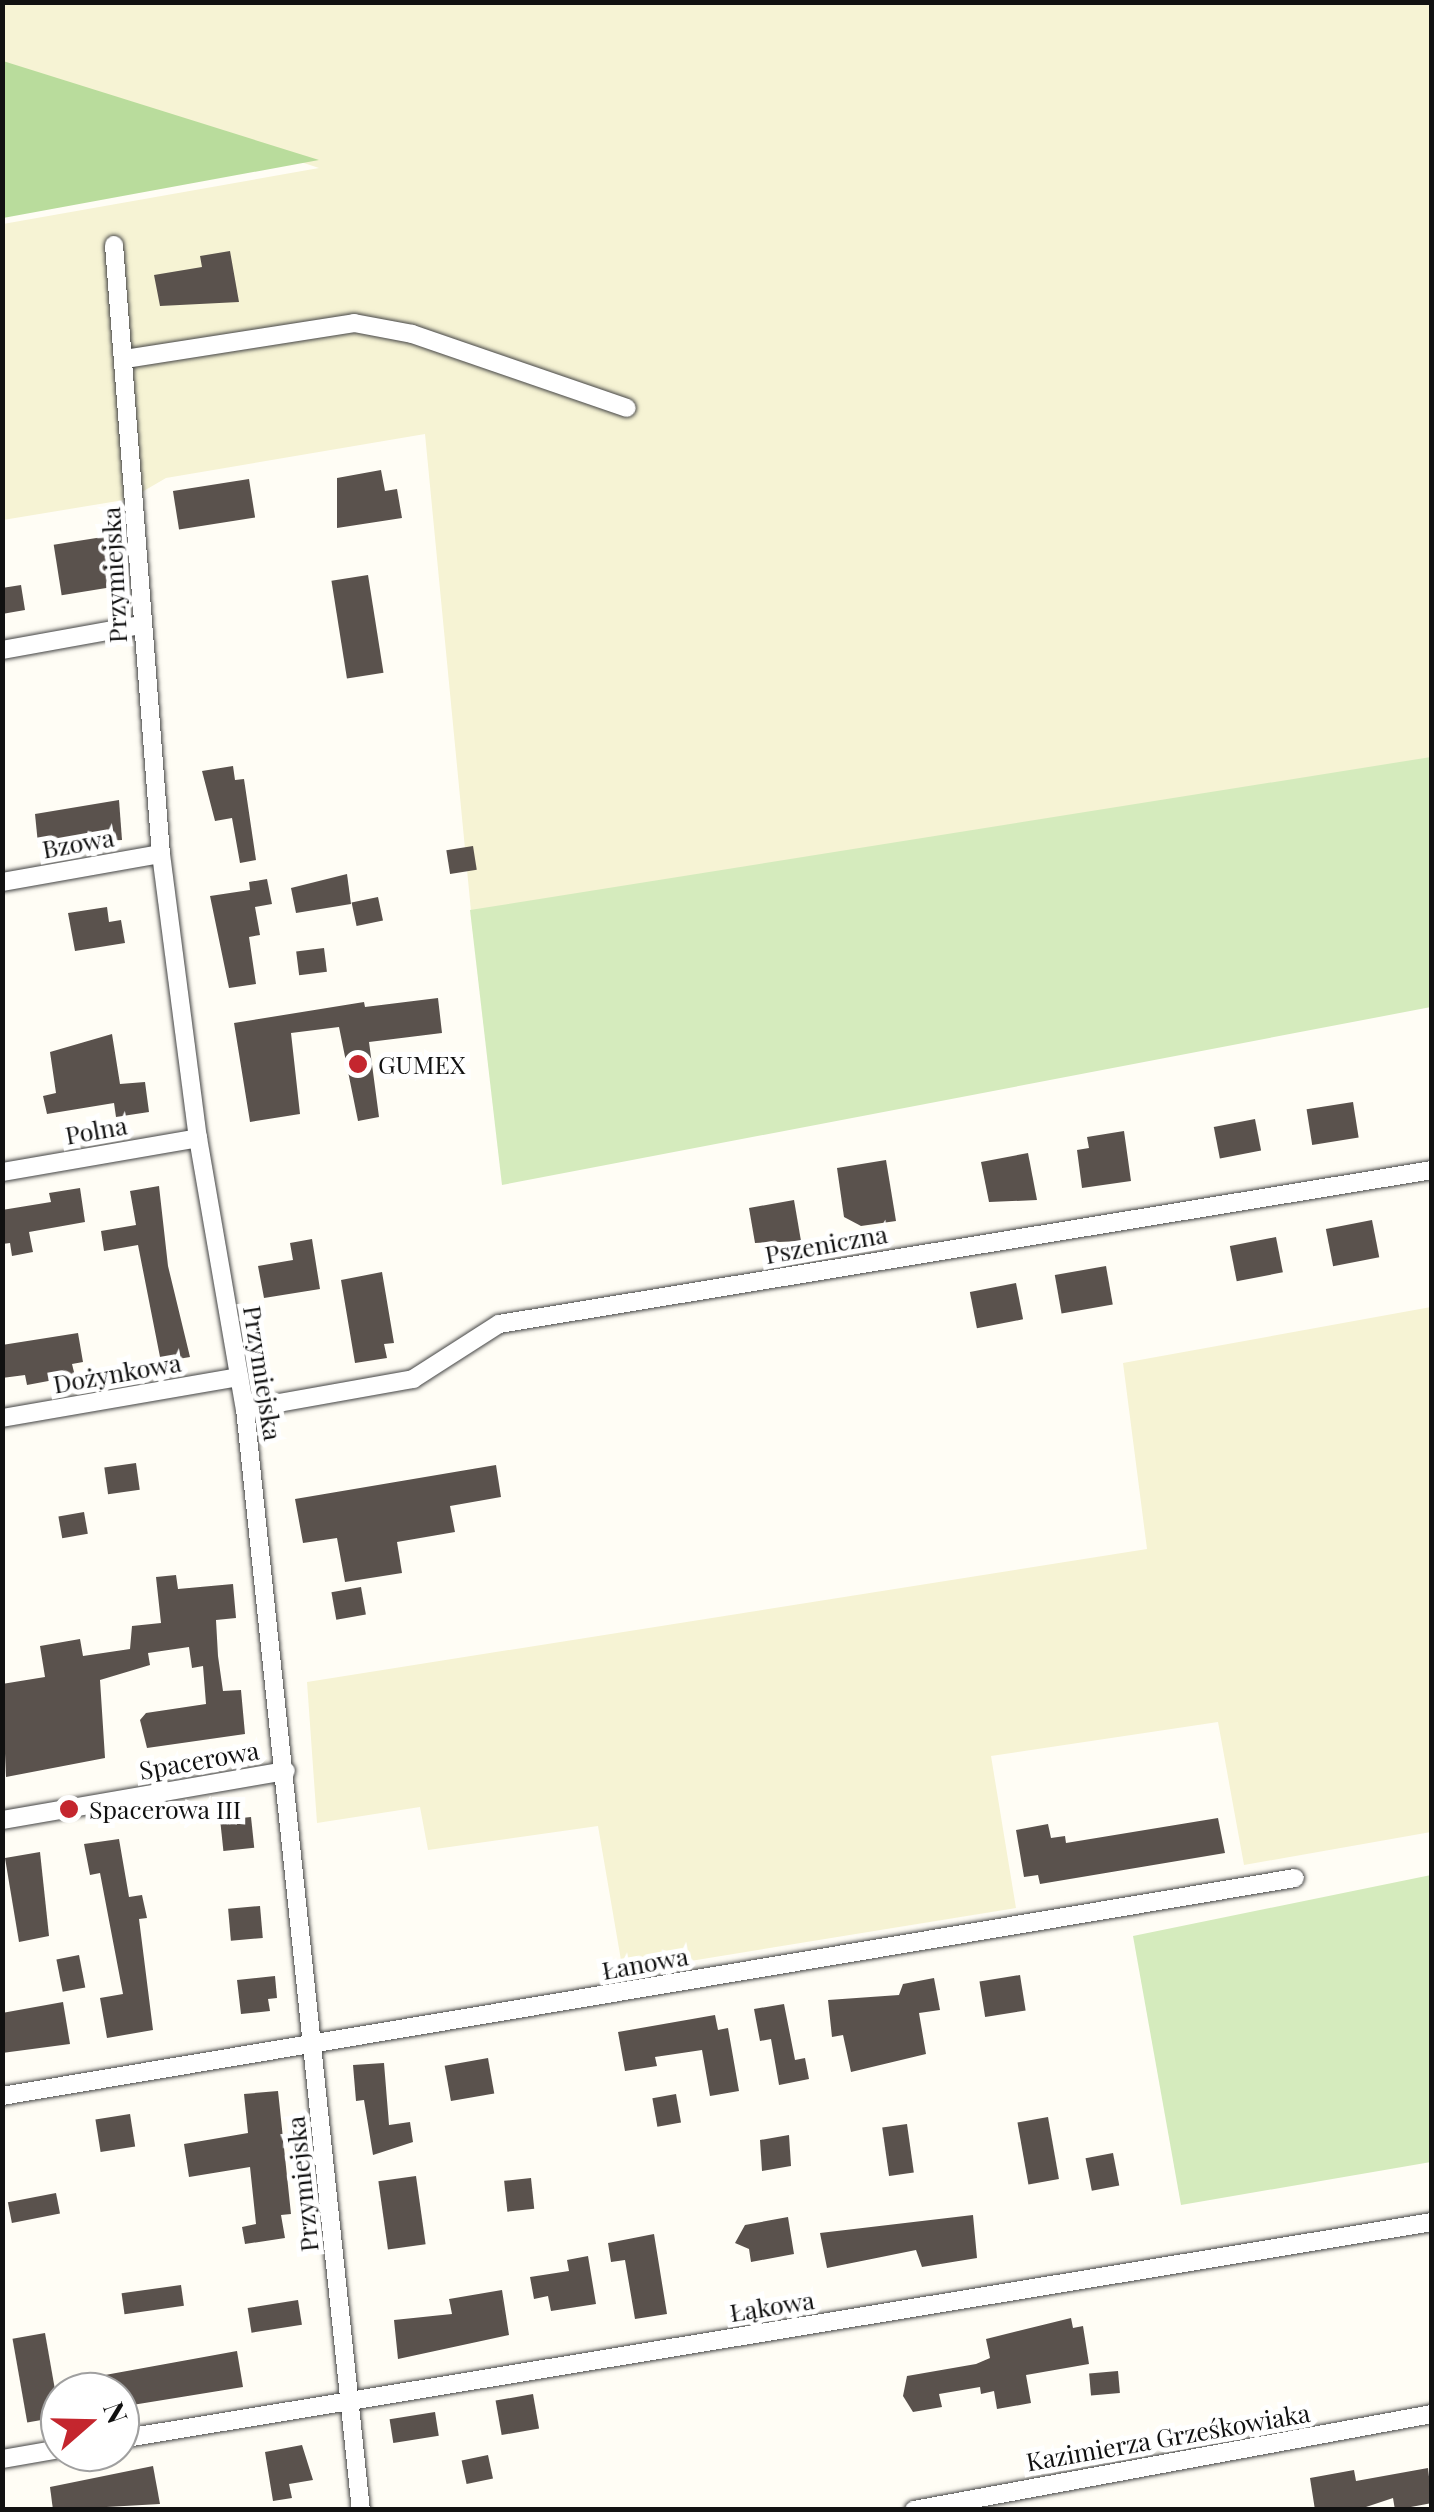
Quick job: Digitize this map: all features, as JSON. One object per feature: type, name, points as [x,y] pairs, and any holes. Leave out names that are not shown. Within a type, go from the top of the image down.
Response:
[{"type":"street","name":"Przymiejska","points":[[114,245],[162,854],[198,1138],[245,1409],[362,2510]]},
{"type":"street","points":[[125,359],[354,323],[412,334],[627,408]]},
{"type":"street","points":[[2,650],[141,624]]},
{"type":"street","name":"Bzowa","points":[[2,882],[162,854]]},
{"type":"street","name":"Polna","points":[[2,1172],[198,1138]]},
{"type":"street","name":"Pszeniczna","points":[[245,1409],[413,1379],[500,1324],[1432,1170]]},
{"type":"street","name":"Dożynkowa","points":[[2,1418],[240,1377]]},
{"type":"street","name":"Spacerowa","points":[[2,1820],[286,1770]]},
{"type":"street","name":"Łanowa","points":[[2,2096],[1294,1878]]},
{"type":"street","name":"Łąkowa","points":[[140,2437],[1432,2222]]},
{"type":"street","name":"Kazimierza Grześkowiaka","points":[[914,2510],[1432,2414]]},
{"type":"street","points":[[2,2459],[40,2452]]},
{"type":"shaded area","points":[[3,3],[1431,3],[1431,758],[471,911],[425,434],[166,478],[130,499],[3,520],[3,224],[319,168],[3,64]]},
{"type":"shaded area","points":[[1431,1307],[1431,1832],[1244,1865],[1218,1722],[991,1756],[1016,1908],[623,1972],[598,1826],[428,1850],[420,1807],[317,1823],[307,1682],[1147,1549],[1123,1363]]},
{"type":"green space","points":[[3,61],[319,160],[3,218]]},
{"type":"green space","points":[[1431,757],[1431,1007],[502,1185],[470,910]]},
{"type":"green space","points":[[1431,1875],[1431,2162],[1181,2205],[1133,1936]]},
{"type":"building","points":[[230,251],[239,302],[160,306],[154,275],[202,267],[200,256]]},
{"type":"building","points":[[381,470],[385,491],[397,489],[402,518],[337,528],[337,478]]},
{"type":"building","points":[[249,479],[255,518],[179,530],[173,491]]},
{"type":"building","points":[[109,536],[117,586],[62,595],[54,545]]},
{"type":"building","points":[[368,575],[383,673],[347,679],[331,581]]},
{"type":"building","points":[[21,585],[25,610],[2,614],[2,588]]},
{"type":"building","points":[[233,766],[235,780],[244,779],[256,860],[240,863],[232,818],[215,821],[202,771]]},
{"type":"building","points":[[119,800],[122,840],[38,844],[35,814]]},
{"type":"building","points":[[473,846],[477,870],[450,874],[446,850]]},
{"type":"building","points":[[347,874],[351,904],[296,913],[291,888]]},
{"type":"building","points":[[267,879],[272,904],[255,907],[260,935],[249,937],[256,984],[229,988],[210,896],[250,890],[249,882]]},
{"type":"building","points":[[378,897],[383,920],[357,926],[352,903]]},
{"type":"building","points":[[107,907],[109,922],[121,920],[125,943],[75,951],[68,913]]},
{"type":"building","points":[[324,948],[327,972],[299,975],[296,951]]},
{"type":"building","points":[[438,998],[442,1033],[369,1042],[379,1117],[358,1121],[339,1027],[291,1033],[300,1114],[250,1122],[234,1023],[364,1002],[365,1007]]},
{"type":"building","points":[[112,1034],[120,1084],[145,1082],[149,1112],[116,1117],[114,1103],[47,1114],[43,1096],[56,1093],[50,1052]]},
{"type":"building","points":[[1353,1102],[1359,1138],[1312,1145],[1307,1109]]},
{"type":"building","points":[[1255,1119],[1261,1150],[1220,1158],[1214,1127]]},
{"type":"building","points":[[1124,1131],[1131,1181],[1082,1188],[1077,1150],[1089,1148],[1087,1137]]},
{"type":"building","points":[[1028,1153],[1037,1200],[989,1202],[981,1162]]},
{"type":"building","points":[[886,1160],[896,1221],[861,1226],[844,1217],[837,1168]]},
{"type":"building","points":[[159,1186],[168,1266],[190,1357],[161,1362],[138,1245],[104,1251],[101,1231],[136,1225],[130,1191]]},
{"type":"building","points":[[80,1188],[85,1222],[29,1232],[33,1252],[12,1256],[10,1243],[2,1244],[2,1210],[51,1202],[49,1193]]},
{"type":"building","points":[[794,1200],[801,1241],[755,1243],[749,1208]]},
{"type":"building","points":[[1372,1220],[1379,1257],[1333,1266],[1326,1229]]},
{"type":"building","points":[[1276,1237],[1283,1272],[1237,1281],[1230,1246]]},
{"type":"building","points":[[312,1239],[320,1289],[264,1298],[258,1266],[293,1260],[290,1243]]},
{"type":"building","points":[[1106,1266],[1113,1304],[1062,1313],[1055,1275]]},
{"type":"building","points":[[382,1272],[394,1343],[384,1344],[387,1358],[355,1363],[341,1280]]},
{"type":"building","points":[[1016,1283],[1023,1319],[977,1328],[970,1292]]},
{"type":"building","points":[[78,1333],[83,1362],[72,1364],[75,1376],[27,1385],[25,1375],[2,1378],[2,1345]]},
{"type":"building","points":[[136,1463],[140,1490],[108,1494],[104,1467]]},
{"type":"building","points":[[496,1465],[501,1497],[450,1506],[455,1532],[397,1542],[402,1573],[345,1582],[337,1538],[303,1543],[295,1499]]},
{"type":"building","points":[[84,1512],[88,1534],[62,1538],[58,1517]]},
{"type":"building","points":[[176,1575],[178,1589],[233,1584],[236,1618],[216,1620],[218,1656],[223,1691],[241,1690],[245,1734],[147,1748],[140,1720],[146,1713],[206,1704],[203,1666],[192,1668],[189,1647],[148,1653],[150,1665],[100,1680],[105,1758],[6,1777],[2,1684],[45,1677],[40,1646],[80,1639],[83,1656],[130,1649],[132,1626],[161,1623],[156,1577]]},
{"type":"building","points":[[361,1587],[366,1615],[336,1620],[331,1592]]},
{"type":"building","points":[[251,1817],[254,1848],[223,1851],[220,1820]]},
{"type":"building","points":[[1218,1818],[1225,1853],[1040,1884],[1038,1875],[1024,1877],[1016,1830],[1048,1824],[1051,1838],[1065,1836],[1066,1843]]},
{"type":"building","points":[[119,1839],[129,1897],[142,1895],[147,1918],[139,1919],[153,2030],[107,2038],[100,1998],[123,1994],[100,1873],[90,1875],[84,1844]]},
{"type":"building","points":[[40,1852],[49,1936],[19,1942],[5,1858]]},
{"type":"building","points":[[260,1906],[263,1938],[231,1941],[228,1909]]},
{"type":"building","points":[[79,1955],[85,1987],[63,1992],[56,1959]]},
{"type":"building","points":[[1020,1975],[1026,2011],[985,2017],[980,1981]]},
{"type":"building","points":[[275,1976],[277,1998],[268,1999],[270,2011],[241,2014],[237,1980]]},
{"type":"building","points":[[934,1978],[940,2010],[919,2013],[926,2054],[851,2072],[843,2035],[832,2037],[828,2000],[899,1995],[903,1984]]},
{"type":"building","points":[[63,2002],[70,2044],[2,2053],[2,2013]]},
{"type":"building","points":[[784,2004],[795,2060],[805,2058],[809,2079],[779,2085],[771,2039],[760,2041],[754,2009]]},
{"type":"building","points":[[715,2015],[718,2030],[728,2028],[739,2091],[710,2096],[702,2050],[655,2057],[657,2066],[625,2071],[618,2032]]},
{"type":"building","points":[[488,2058],[494,2093],[451,2101],[445,2066]]},
{"type":"building","points":[[384,2063],[389,2125],[410,2122],[413,2142],[373,2155],[364,2100],[356,2101],[353,2065]]},
{"type":"building","points":[[278,2091],[291,2214],[281,2215],[285,2238],[245,2244],[242,2227],[256,2224],[250,2167],[189,2177],[184,2144],[248,2133],[244,2094]]},
{"type":"building","points":[[676,2094],[681,2123],[657,2127],[652,2098]]},
{"type":"building","points":[[130,2114],[135,2147],[101,2152],[95,2119]]},
{"type":"building","points":[[1048,2117],[1059,2179],[1028,2184],[1017,2122]]},
{"type":"building","points":[[907,2124],[914,2173],[889,2176],[882,2127]]},
{"type":"building","points":[[789,2135],[791,2166],[762,2171],[760,2140]]},
{"type":"building","points":[[1113,2153],[1119,2185],[1092,2191],[1086,2158]]},
{"type":"building","points":[[416,2176],[426,2244],[388,2250],[378,2181]]},
{"type":"building","points":[[531,2178],[534,2209],[507,2212],[504,2181]]},
{"type":"building","points":[[56,2193],[60,2214],[12,2223],[8,2202]]},
{"type":"building","points":[[973,2215],[977,2258],[922,2267],[916,2250],[827,2268],[820,2233]]},
{"type":"building","points":[[788,2217],[794,2254],[751,2262],[749,2249],[735,2243],[745,2225]]},
{"type":"building","points":[[654,2234],[667,2314],[635,2319],[625,2260],[611,2262],[608,2243]]},
{"type":"building","points":[[588,2256],[596,2304],[551,2311],[548,2296],[534,2299],[530,2277],[569,2271],[567,2260]]},
{"type":"building","points":[[181,2285],[184,2306],[125,2314],[122,2293]]},
{"type":"building","points":[[502,2290],[509,2335],[398,2359],[394,2320],[452,2314],[449,2299]]},
{"type":"building","points":[[298,2300],[302,2325],[252,2333],[248,2308]]},
{"type":"building","points":[[1071,2318],[1073,2328],[1083,2326],[1089,2364],[1026,2375],[1031,2403],[997,2409],[994,2391],[981,2394],[980,2387],[939,2394],[942,2407],[913,2412],[903,2396],[907,2376],[990,2358],[986,2339]]},
{"type":"building","points":[[45,2333],[52,2372],[40,2372],[40,2420],[27,2422],[13,2339]]},
{"type":"building","points":[[237,2351],[243,2387],[140,2404],[140,2372],[122,2372]]},
{"type":"building","points":[[1118,2371],[1120,2393],[1091,2395],[1089,2374]]},
{"type":"building","points":[[533,2394],[539,2428],[502,2435],[496,2401]]},
{"type":"building","points":[[435,2412],[439,2436],[393,2443],[390,2419]]},
{"type":"building","points":[[302,2445],[313,2480],[289,2484],[292,2498],[273,2501],[265,2452]]},
{"type":"building","points":[[488,2455],[493,2478],[467,2484],[462,2461]]},
{"type":"building","points":[[153,2466],[160,2504],[53,2510],[50,2487],[140,2472],[140,2469]]},
{"type":"building","points":[[1428,2468],[1432,2503],[1395,2510],[1393,2498],[1357,2510],[1315,2510],[1310,2478],[1354,2470],[1356,2481]]},
{"type":"place","name":"GUMEX","points":[[358,1064]]},
{"type":"place","name":"Spacerowa III","points":[[69,1809]]}]
